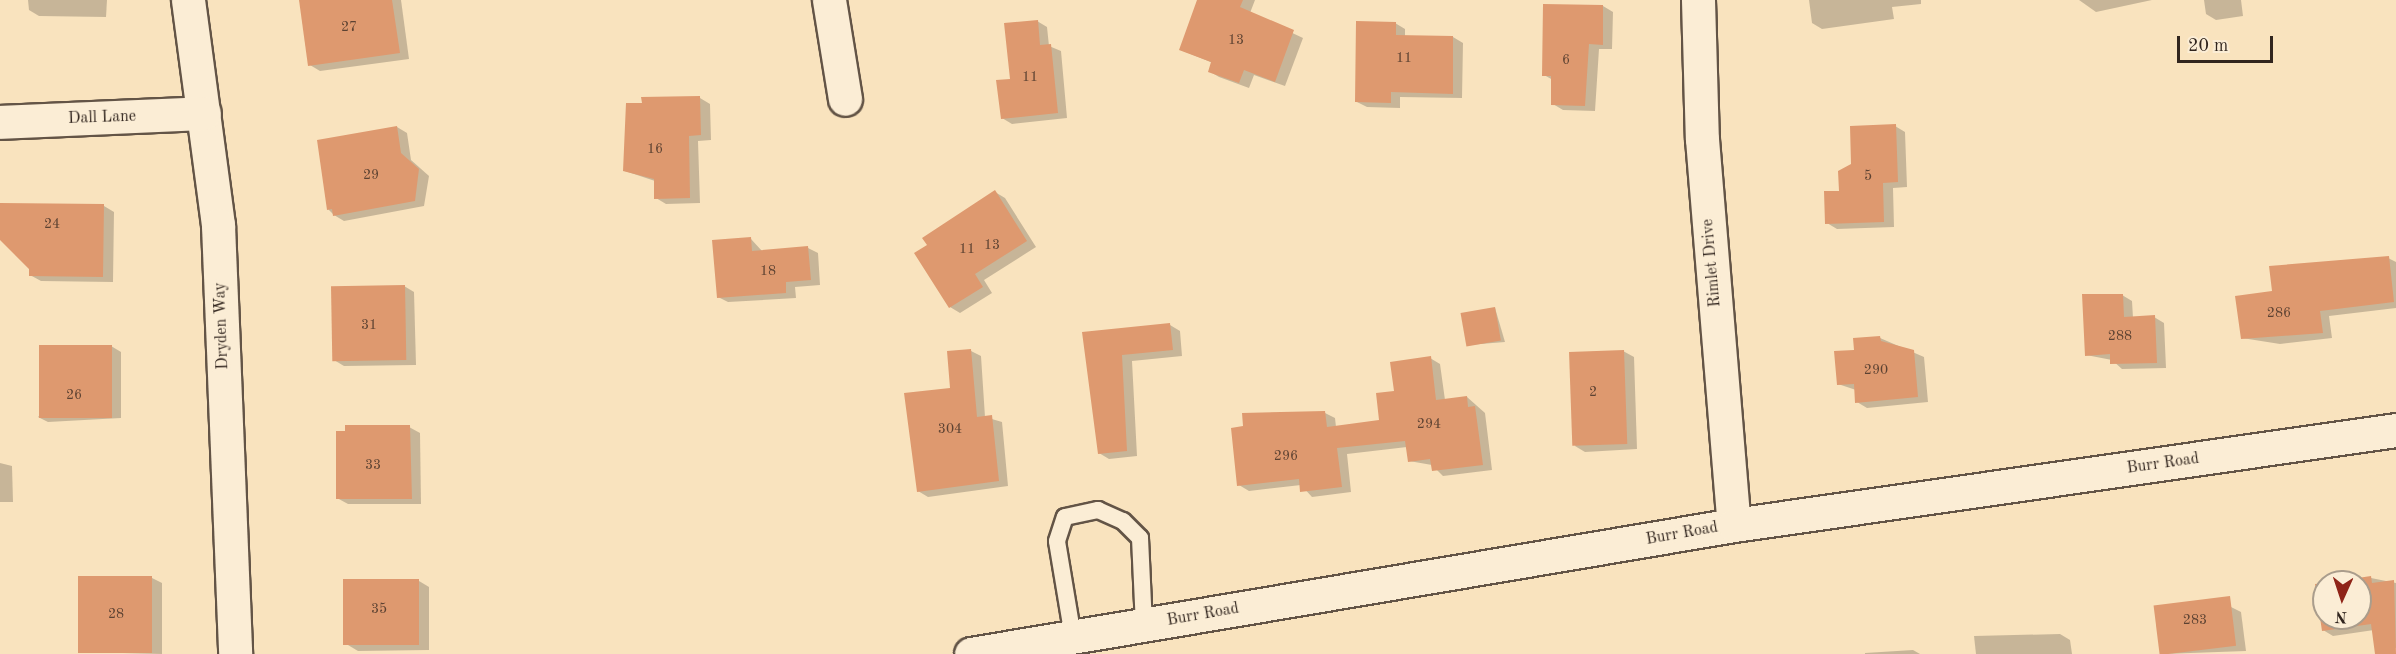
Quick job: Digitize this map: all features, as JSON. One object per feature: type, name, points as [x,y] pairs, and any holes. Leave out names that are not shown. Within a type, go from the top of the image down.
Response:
[{"type":"street","name":"Dryden Way","points":[[188,0],[218,225],[235,654]]},
{"type":"street","points":[[829,0],[845,99]]},
{"type":"street","name":"Rimlet Drive","points":[[1698,0],[1702,139],[1734,525]]},
{"type":"street","name":"Dall Lane","points":[[0,122],[204,113]]},
{"type":"street","name":"Burr Road","points":[[971,654],[1734,525],[2396,430]]},
{"type":"lane","points":[[1073,637],[1057,541],[1065,517],[1098,510],[1123,521],[1140,538],[1144,625]]},
{"type":"building","points":[[299,0],[392,0],[400,53],[308,66]]},
{"type":"building","points":[[1197,0],[1243,0],[1240,7],[1294,30],[1275,82],[1244,70],[1239,83],[1208,72],[1211,62],[1179,50]]},
{"type":"building","points":[[1543,4],[1603,5],[1603,45],[1589,44],[1585,106],[1551,105],[1551,76],[1542,76]]},
{"type":"building","points":[[1038,20],[1040,45],[1051,44],[1058,113],[1001,119],[996,80],[1010,79],[1004,23]]},
{"type":"building","points":[[1356,21],[1396,22],[1396,35],[1453,36],[1453,94],[1391,92],[1391,103],[1355,102]]},
{"type":"building","points":[[700,96],[701,135],[689,136],[690,198],[654,199],[654,179],[623,171],[626,103],[642,103],[641,97]]},
{"type":"building","points":[[1896,124],[1898,182],[1883,183],[1884,222],[1825,224],[1824,191],[1839,191],[1838,171],[1851,164],[1850,126]]},
{"type":"building","points":[[397,126],[401,153],[419,169],[415,201],[333,216],[332,209],[327,210],[317,140]]},
{"type":"building","points":[[995,190],[1027,241],[975,274],[983,287],[949,308],[914,253],[927,245],[922,238]]},
{"type":"building","points":[[0,203],[104,204],[103,277],[29,276],[29,269],[0,240]]},
{"type":"building","points":[[751,237],[752,251],[808,246],[811,280],[786,282],[786,293],[717,298],[712,240]]},
{"type":"building","points":[[2389,256],[2394,302],[2320,311],[2323,333],[2241,339],[2235,296],[2272,291],[2269,266]]},
{"type":"building","points":[[405,285],[406,360],[332,361],[331,286]]},
{"type":"building","points":[[2082,294],[2123,294],[2124,317],[2155,315],[2157,363],[2110,364],[2110,354],[2085,356]]},
{"type":"building","points":[[1495,307],[1501,340],[1466,347],[1461,313]]},
{"type":"building","points":[[1170,323],[1173,350],[1122,355],[1127,451],[1098,454],[1082,332]]},
{"type":"building","points":[[1880,336],[1881,341],[1914,350],[1918,397],[1855,403],[1854,384],[1837,385],[1834,351],[1854,350],[1853,338]]},
{"type":"building","points":[[39,345],[112,345],[112,418],[39,418]]},
{"type":"building","points":[[971,349],[977,417],[992,415],[999,481],[917,492],[904,393],[950,388],[947,351]]},
{"type":"building","points":[[1624,350],[1627,444],[1572,446],[1569,352]]},
{"type":"building","points":[[1431,356],[1436,400],[1467,396],[1468,407],[1475,406],[1483,465],[1432,471],[1430,459],[1408,462],[1405,441],[1337,448],[1342,487],[1300,492],[1299,479],[1237,486],[1231,428],[1243,426],[1242,413],[1325,411],[1327,427],[1379,420],[1376,393],[1394,391],[1390,362]]},
{"type":"building","points":[[345,425],[410,425],[412,499],[336,499],[336,431],[345,431]]},
{"type":"building","points":[[78,576],[152,576],[152,653],[78,653]]},
{"type":"building","points":[[343,579],[419,579],[419,645],[343,645]]},
{"type":"building","points":[[2394,580],[2396,654],[2375,654],[2372,630],[2372,583]]},
{"type":"building","points":[[2230,596],[2236,646],[2160,654],[2154,605]]}]
